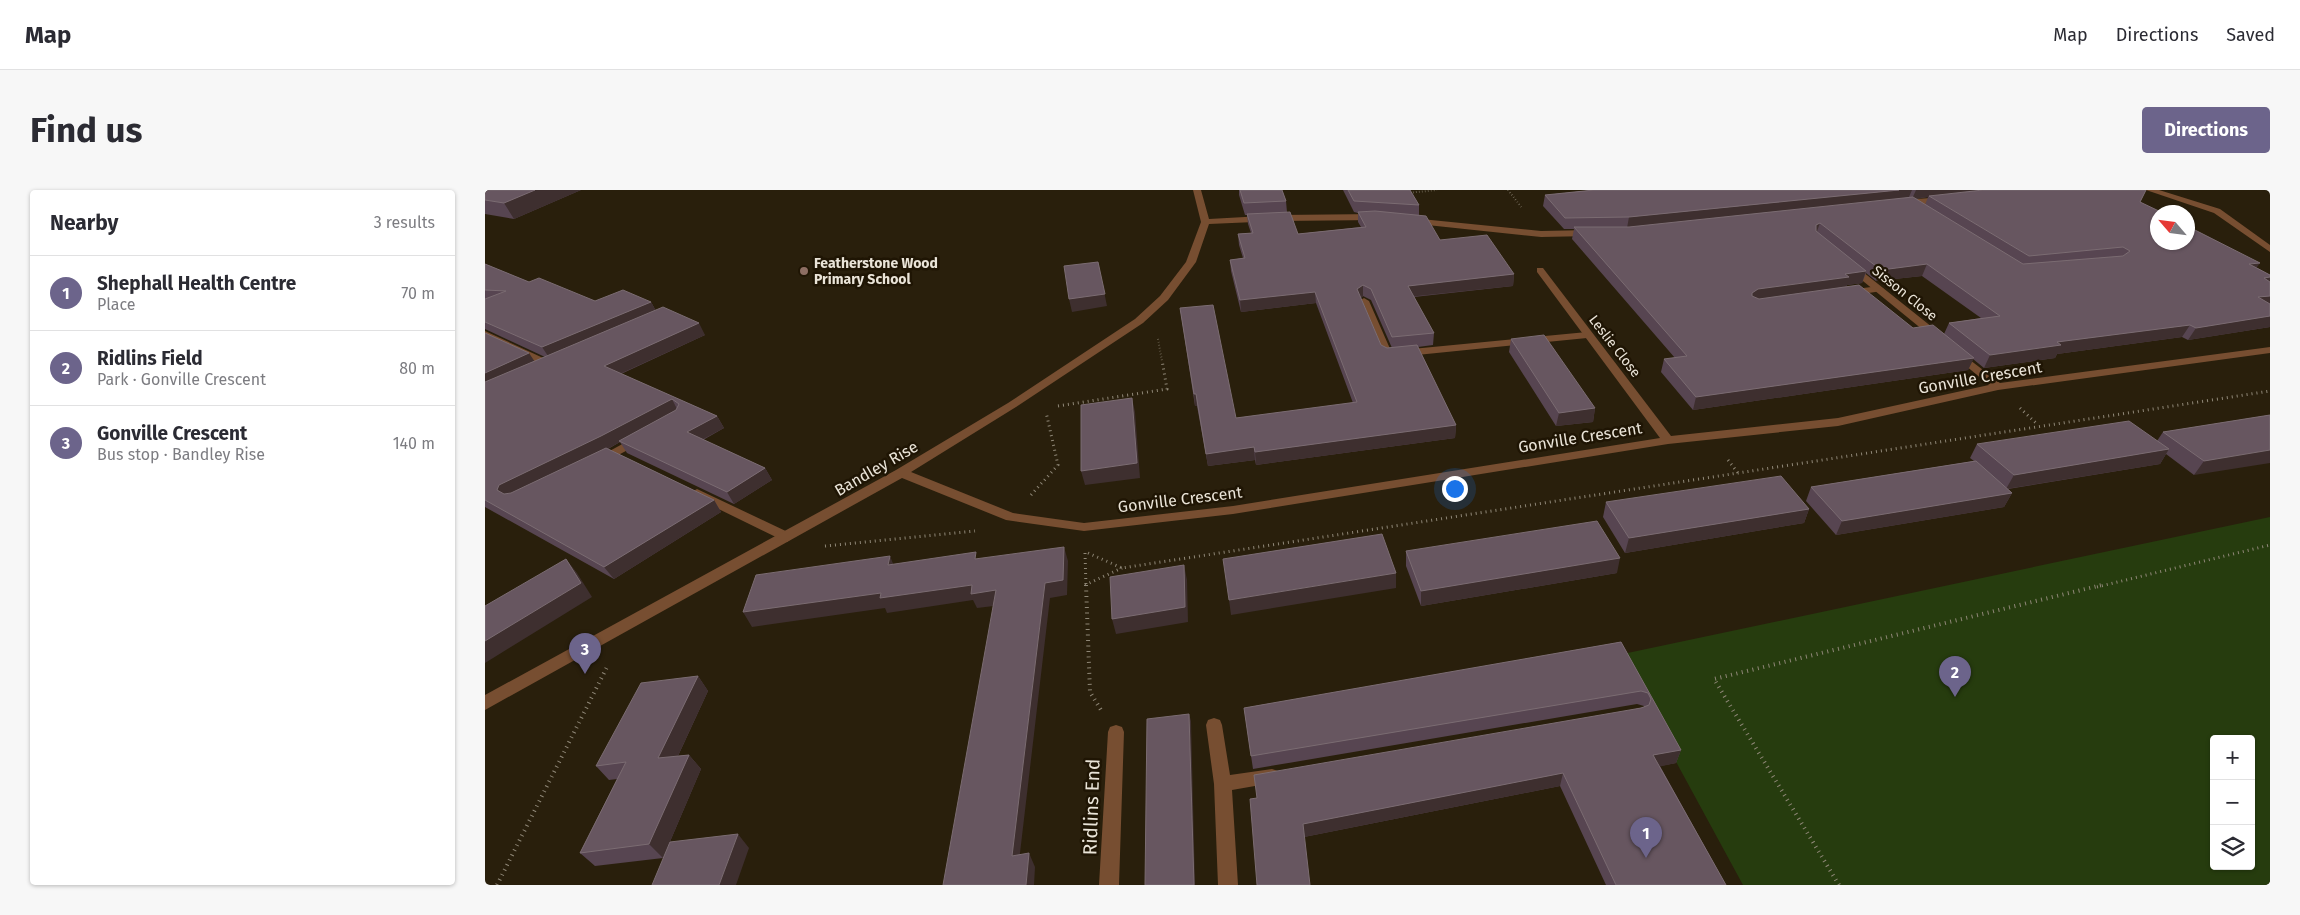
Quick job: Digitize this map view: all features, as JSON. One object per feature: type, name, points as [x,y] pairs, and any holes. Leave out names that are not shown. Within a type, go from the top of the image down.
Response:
[{"type":"street","points":[[1197,190],[1205,222],[1279,218],[1384,218]]},
{"type":"street","points":[[2150,190],[2217,210],[2270,249]]},
{"type":"street","points":[[1890,204],[1955,199]]},
{"type":"street","points":[[1909,202],[1925,212]]},
{"type":"street","points":[[1404,220],[1531,233],[1598,233]]},
{"type":"street","name":"Bandley Rise","points":[[485,703],[901,472],[1112,341],[1139,322],[1164,298],[1191,262],[1205,222]]},
{"type":"street","name":"Sisson Close","points":[[1841,258],[1998,387]]},
{"type":"street","name":"Leslie Close","points":[[1540,270],[1587,335],[1668,440]]},
{"type":"street","points":[[1841,294],[1879,289]]},
{"type":"street","points":[[1364,301],[1387,355],[1587,335]]},
{"type":"street","points":[[485,334],[554,364],[533,372]]},
{"type":"street","name":"Gonville Crescent","points":[[901,472],[1011,517],[1084,527],[1233,510],[1668,440],[1838,422],[1998,387],[2270,350]]},
{"type":"street","points":[[614,453],[631,462]]},
{"type":"street","points":[[683,486],[787,537]]},
{"type":"street","points":[[1214,725],[1223,784],[1227,885]]},
{"type":"street","name":"Ridlins End","points":[[1109,885],[1116,732]]},
{"type":"street","points":[[1223,784],[1290,773]]},
{"type":"lane","points":[[587,466],[654,431]]},
{"type":"path","points":[[1055,407],[1167,389],[1157,335],[1164,298]]},
{"type":"path","points":[[1085,585],[1122,568],[1748,472],[2037,425],[2270,391]]},
{"type":"path","points":[[1084,527],[1090,692],[1116,732]]},
{"type":"path","points":[[1839,885],[1714,679],[2270,545]]},
{"type":"path","points":[[1085,552],[1122,568]]},
{"type":"path","points":[[497,885],[629,624]]},
{"type":"green space","points":[[2270,517],[2270,885],[1743,885],[1618,655]]},
{"type":"building","points":[[485,190],[535,190],[504,203],[485,200]]},
{"type":"building","points":[[1240,190],[1282,190],[1286,201],[1244,203]]},
{"type":"building","points":[[1348,190],[1410,190],[1419,205],[1354,201]]},
{"type":"building","points":[[1594,190],[1899,190],[1629,217],[1565,218],[1545,195]]},
{"type":"building","points":[[1983,190],[2146,190],[2140,202],[2150,207],[2150,250],[2195,250],[2195,230],[2260,263],[2249,264],[2270,275],[2270,277],[2264,278],[2270,282],[2270,296],[2258,297],[2270,304],[2270,316],[2196,328],[2190,325],[2057,342],[2061,345],[1990,355],[1949,323],[2000,316],[1927,264],[1881,270],[1820,223],[1816,225],[1816,231],[1866,271],[1845,274],[1849,277],[1758,289],[1752,293],[1752,296],[1759,299],[1859,285],[1913,328],[1933,325],[1974,358],[1696,397],[1664,359],[1687,356],[1574,227],[1629,227],[1913,197],[2023,264],[2123,256],[2130,251],[2123,247],[2029,256],[1929,196]]},
{"type":"building","points":[[1375,211],[1426,216],[1440,240],[1487,235],[1514,274],[1408,286],[1434,333],[1392,337],[1371,289],[1363,285],[1357,289],[1381,345],[1387,348],[1417,345],[1456,425],[1255,452],[1254,447],[1206,454],[1180,308],[1213,305],[1236,418],[1357,402],[1315,292],[1240,300],[1230,260],[1245,258],[1238,234],[1253,233],[1247,214],[1290,212],[1298,234],[1366,227],[1358,212]]},
{"type":"building","points":[[1098,262],[1105,294],[1069,299],[1064,266]]},
{"type":"building","points":[[485,264],[529,282],[539,278],[595,301],[623,290],[651,302],[542,347],[485,322],[485,299],[506,291],[485,290]]},
{"type":"building","points":[[663,307],[699,323],[604,366],[717,416],[687,432],[765,468],[727,492],[619,441],[676,410],[679,404],[672,399],[601,436],[499,485],[497,490],[504,494],[511,493],[606,448],[714,500],[604,567],[485,500],[485,382]]},
{"type":"building","points":[[485,333],[529,353],[485,373]]},
{"type":"building","points":[[1544,335],[1595,408],[1559,413],[1511,339]]},
{"type":"building","points":[[1132,398],[1137,463],[1081,471],[1081,405]]},
{"type":"building","points":[[2270,415],[2270,450],[2204,461],[2163,432]]},
{"type":"building","points":[[2129,421],[2169,449],[2014,475],[1977,444]]},
{"type":"building","points":[[1976,461],[2012,493],[1842,521],[1811,487]]},
{"type":"building","points":[[1781,476],[1809,509],[1629,538],[1606,502]]},
{"type":"building","points":[[1597,521],[1620,558],[1421,591],[1406,551]]},
{"type":"building","points":[[1382,534],[1396,573],[1229,600],[1223,559]]},
{"type":"building","points":[[1064,547],[1063,580],[1045,583],[1012,856],[1029,853],[1026,885],[943,885],[996,590],[971,594],[972,585],[880,598],[881,593],[743,612],[756,575],[890,556],[888,565],[976,552],[975,559]]},
{"type":"building","points":[[566,559],[581,583],[485,641],[485,606]]},
{"type":"building","points":[[1184,565],[1185,607],[1112,619],[1110,577]]},
{"type":"building","points":[[1621,642],[1681,750],[1653,755],[1726,885],[1616,885],[1563,773],[1303,824],[1310,885],[1257,885],[1250,799],[1257,798],[1254,775],[1641,708],[1649,705],[1651,699],[1648,693],[1641,691],[1251,756],[1244,708]]},
{"type":"building","points":[[698,676],[658,758],[689,755],[649,844],[580,853],[626,762],[596,766],[641,683]]},
{"type":"building","points":[[1189,714],[1194,885],[1145,885],[1147,719]]},
{"type":"building","points":[[738,834],[719,885],[652,885],[670,842]]},
{"type":"place","name":"Featherstone Wood Primary School","points":[[804,271]]},
{"type":"place","name":"Gonville Crescent","points":[[585,674]]},
{"type":"place","name":"Ridlins Field","points":[[1955,697]]},
{"type":"place","name":"Shephall Health Centre","points":[[1646,858]]}]
